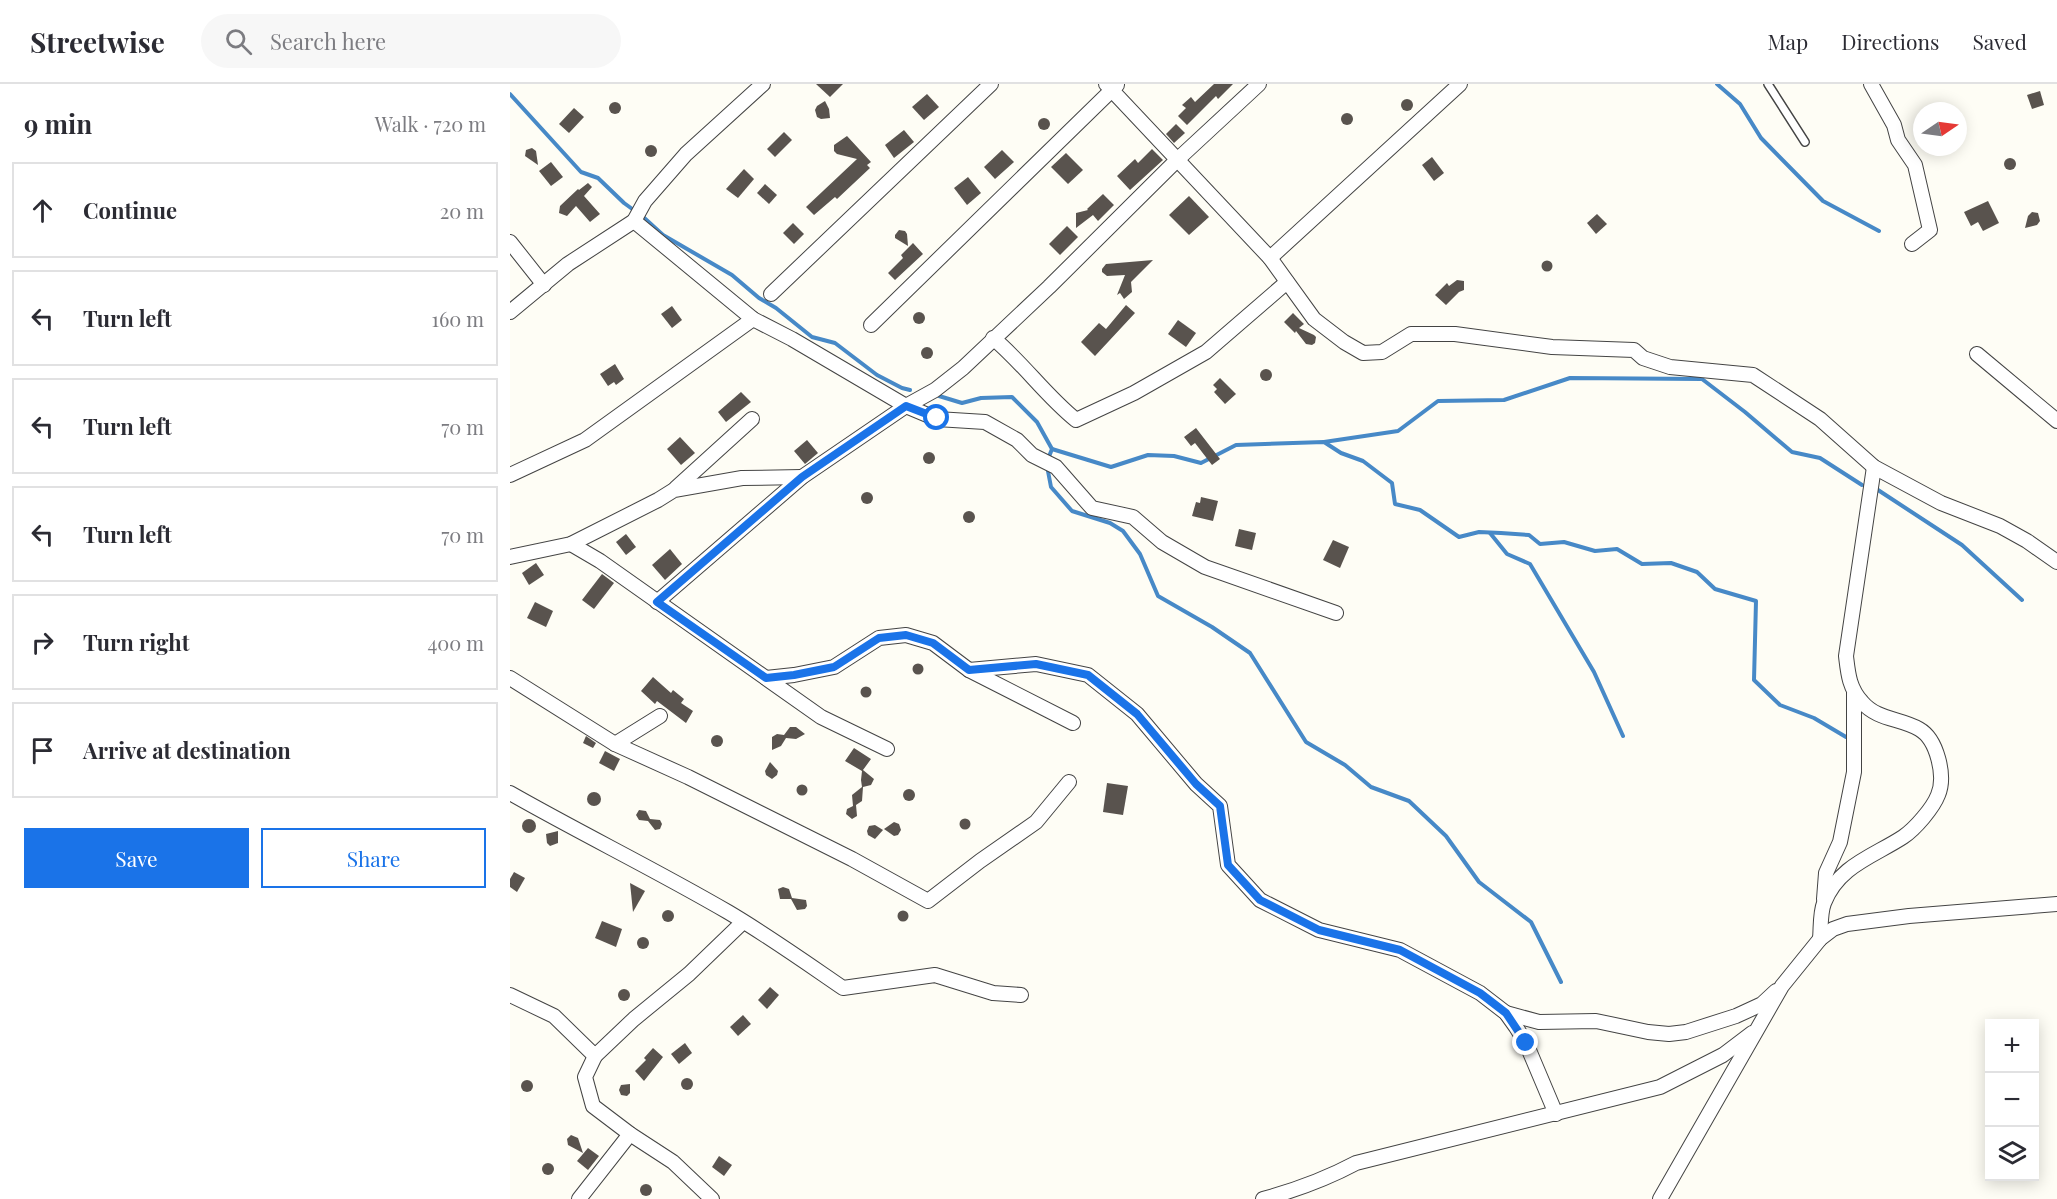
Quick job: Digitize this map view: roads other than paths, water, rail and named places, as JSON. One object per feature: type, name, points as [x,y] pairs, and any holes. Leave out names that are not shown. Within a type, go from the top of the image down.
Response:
[{"type":"street","points":[[510,312],[568,264],[634,221],[645,201],[686,154],[763,84]]},
{"type":"street","points":[[771,294],[991,84]]},
{"type":"street","points":[[657,602],[802,477],[963,368],[1049,287],[1177,160],[1259,84]]},
{"type":"street","points":[[1270,258],[1460,84]]},
{"type":"street","points":[[1871,84],[1894,125],[1898,140],[1915,165],[1930,230],[1912,244]]},
{"type":"street","points":[[871,325],[1112,86],[1177,160],[1270,258],[1314,319],[1363,353],[1382,352],[1411,334],[1455,334],[1552,347],[1634,350],[1643,358],[1670,367],[1753,375],[1820,419],[1874,467],[1941,503],[2000,526],[2057,562]]},
{"type":"street","points":[[634,221],[753,319],[792,339],[906,406],[937,418],[985,422],[1017,440],[1032,455],[1056,467],[1092,508],[1133,517],[1162,542],[1205,567],[1336,613]]},
{"type":"street","points":[[510,243],[544,285]]},
{"type":"street","points":[[993,338],[1062,408],[1077,420],[1134,393],[1206,352],[1287,282]]},
{"type":"street","points":[[510,475],[585,440],[753,319]]},
{"type":"street","points":[[1977,354],[2057,421]]},
{"type":"street","points":[[510,557],[571,544],[658,500],[674,489],[752,419]]},
{"type":"street","points":[[1824,904],[1846,871],[1910,832],[1939,794],[1941,766],[1933,743],[1920,729],[1876,714],[1854,693],[1849,679],[1846,656],[1874,467]]},
{"type":"street","points":[[674,489],[742,478],[802,477]]},
{"type":"street","points":[[571,544],[821,717],[887,749]]},
{"type":"street","points":[[766,678],[834,667],[879,638],[906,635],[933,643],[969,670],[1073,723]]},
{"type":"street","points":[[969,670],[1036,664],[1088,675],[1137,714],[1196,784],[1220,806],[1228,865],[1260,900],[1319,930],[1400,950],[1480,993],[1506,1013],[1526,1043],[1556,1114]]},
{"type":"street","points":[[510,678],[615,744],[688,777],[852,859],[928,901],[1036,822],[1069,782]]},
{"type":"street","points":[[1820,939],[1826,873],[1840,842],[1854,772],[1854,693]]},
{"type":"street","points":[[615,744],[660,716]]},
{"type":"street","points":[[510,793],[573,829],[633,858],[743,922],[843,988],[935,975],[993,993],[1022,996]]},
{"type":"street","points":[[1506,1013],[1539,1023],[1596,1022],[1669,1034],[1702,1027],[1762,1004],[1782,986],[1820,939],[1833,929],[1846,924],[1909,916],[2057,904]]},
{"type":"street","points":[[712,1199],[673,1162],[593,1106],[585,1077],[595,1056],[634,1019],[689,974],[743,922]]},
{"type":"street","points":[[1660,1199],[1782,986]]},
{"type":"street","points":[[510,995],[554,1016],[595,1056]]},
{"type":"street","points":[[1263,1199],[1300,1188],[1336,1174],[1356,1163],[1660,1087],[1723,1055],[1758,1029]]},
{"type":"street","points":[[579,1199],[630,1134]]},
{"type":"lane","points":[[1768,84],[1805,142]]},
{"type":"waterway","points":[[1717,84],[1740,104],[1761,138],[1823,201],[1879,231]]},
{"type":"waterway","points":[[510,94],[581,172],[598,178],[635,211]]},
{"type":"waterway","points":[[641,215],[663,235],[732,275],[812,337],[835,343],[877,375],[910,390]]},
{"type":"waterway","points":[[1324,442],[1398,431],[1438,401],[1504,400],[1570,378],[1702,379],[1792,452],[1820,458],[1862,485]]},
{"type":"waterway","points":[[939,396],[962,403],[981,398],[1012,397],[1037,422],[1052,449],[1048,459]]},
{"type":"waterway","points":[[1052,449],[1111,467],[1148,455],[1174,456],[1201,463],[1236,445],[1324,442],[1341,453],[1363,461],[1392,483],[1395,504],[1420,510],[1459,537],[1479,532],[1529,535],[1540,544],[1564,542],[1595,551],[1617,549],[1642,564],[1671,563],[1697,572],[1715,589],[1756,601],[1754,680],[1780,705],[1814,718],[1846,737]]},
{"type":"waterway","points":[[1047,466],[1051,487],[1072,511],[1110,523],[1123,531],[1140,554],[1158,596],[1212,627],[1250,653],[1306,742],[1345,765],[1371,787],[1409,801],[1446,836],[1479,882],[1531,922],[1561,982]]},
{"type":"waterway","points":[[1878,490],[1962,545],[2022,600]]},
{"type":"waterway","points":[[1490,533],[1507,554],[1530,564],[1594,672],[1623,736]]}]
